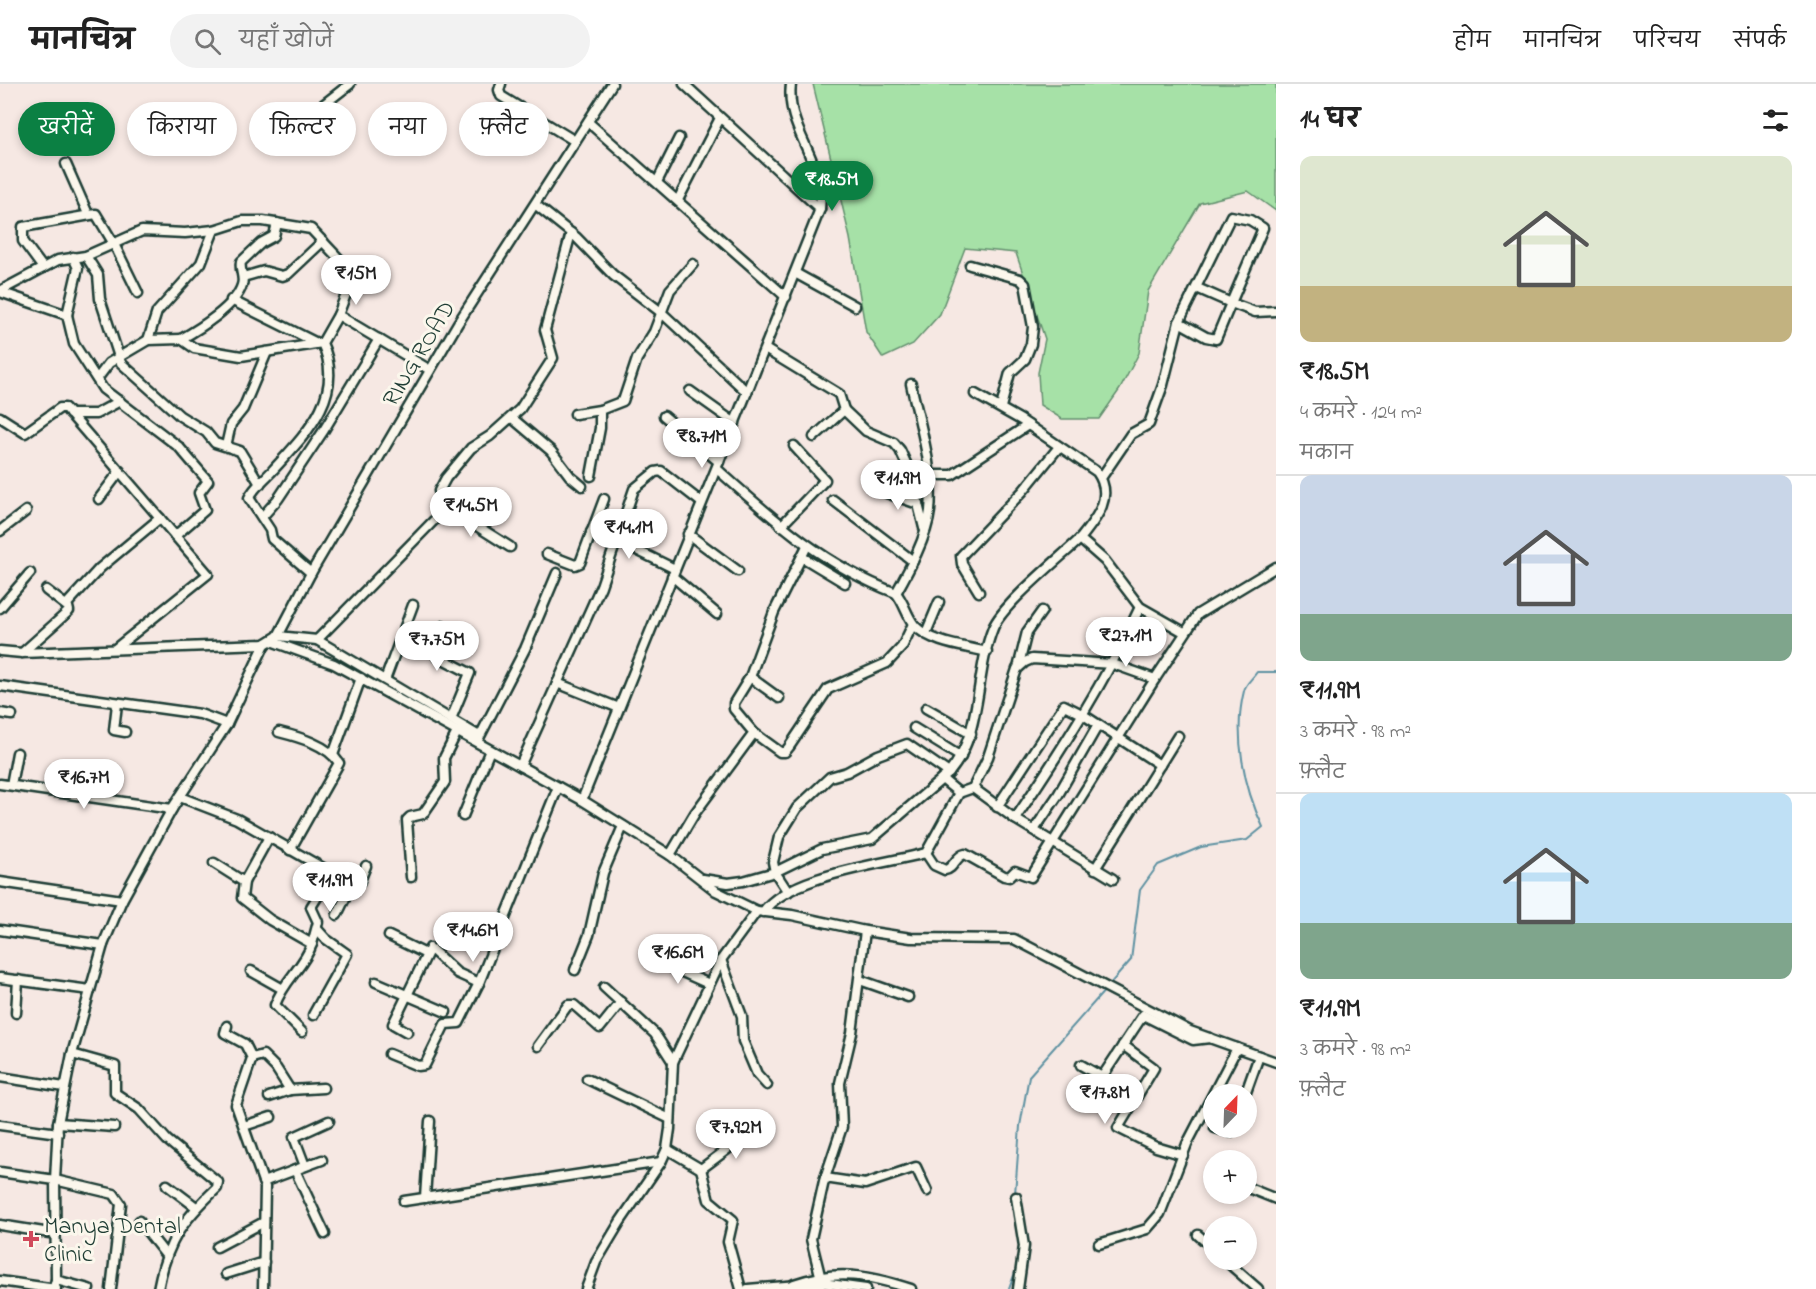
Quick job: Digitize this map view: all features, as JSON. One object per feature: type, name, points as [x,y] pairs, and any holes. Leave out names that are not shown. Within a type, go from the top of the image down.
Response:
[{"type":"street","points":[[327,102],[350,84]]},
{"type":"street","points":[[501,84],[499,90],[501,96],[576,141]]},
{"type":"street","name":"RING ROAD","points":[[55,1285],[55,1180],[58,1123],[64,1087],[103,945],[122,900],[172,809],[227,724],[271,640],[430,370],[612,84]]},
{"type":"street","points":[[684,84],[820,209]]},
{"type":"street","points":[[582,800],[820,209],[821,184],[794,117],[790,95],[791,84]]},
{"type":"street","points":[[678,200],[720,118]]},
{"type":"street","points":[[588,122],[786,297]]},
{"type":"street","points":[[657,182],[679,138]]},
{"type":"street","points":[[66,164],[88,214]]},
{"type":"street","points":[[536,205],[571,233],[613,275],[662,313],[747,392]]},
{"type":"street","points":[[43,268],[23,241],[22,228],[88,214],[98,215],[138,293]]},
{"type":"street","points":[[1101,478],[1131,435],[1149,424],[1163,385],[1179,322],[1228,218],[1234,216],[1262,225],[1263,230],[1214,339],[1179,322]]},
{"type":"street","points":[[0,291],[43,268],[73,257],[86,256],[129,235],[147,230],[185,233],[214,230],[249,220],[310,229],[344,263],[349,278],[349,290],[338,315],[318,343],[236,356],[194,348],[181,339]]},
{"type":"street","points":[[97,379],[109,363],[148,340],[181,339],[205,325],[241,289],[243,278],[241,262],[261,243],[274,236],[277,223]]},
{"type":"street","points":[[148,340],[157,312],[201,263],[214,230]]},
{"type":"street","points":[[510,546],[447,507],[439,493],[446,478],[476,444],[512,418],[553,358],[545,330],[571,233]]},
{"type":"street","points":[[243,278],[264,271],[282,276],[288,274],[323,241]]},
{"type":"street","points":[[86,256],[98,275],[100,299],[119,358],[180,416],[206,432],[215,443],[240,451],[260,484]]},
{"type":"street","points":[[73,257],[78,268],[67,315],[74,344],[103,389],[179,447],[208,481],[199,493],[206,510],[175,536]]},
{"type":"street","points":[[575,414],[600,410],[623,401],[637,359],[651,337],[673,286],[693,264]]},
{"type":"street","points":[[970,265],[1020,279],[1025,284],[1033,327],[1031,344],[1025,359],[1010,373],[1001,407]]},
{"type":"street","points":[[795,273],[855,306]]},
{"type":"street","points":[[1197,288],[1255,312],[1276,311]]},
{"type":"street","points":[[0,291],[67,315]]},
{"type":"street","points":[[231,300],[318,343],[331,365],[323,406],[313,423],[249,498],[272,539],[311,573]]},
{"type":"street","points":[[338,315],[430,370]]},
{"type":"street","points":[[261,518],[278,499],[324,430],[379,339]]},
{"type":"street","points":[[765,349],[839,394],[844,410],[866,431],[894,443],[900,450],[924,528]]},
{"type":"street","points":[[225,446],[231,424],[243,409],[267,352]]},
{"type":"street","points":[[896,593],[913,561],[930,511],[927,452],[911,384]]},
{"type":"street","points":[[690,391],[735,423]]},
{"type":"street","points":[[700,879],[733,884],[775,872],[822,849],[872,839],[946,776],[961,757],[971,734],[987,652],[998,620],[1080,539],[1102,510],[1104,501],[1101,478],[1092,469],[1001,407],[975,394]]},
{"type":"street","points":[[70,414],[96,414],[120,401]]},
{"type":"street","points":[[0,417],[26,433],[64,407],[206,571],[207,577],[116,648]]},
{"type":"street","points":[[591,476],[600,428],[600,410]]},
{"type":"street","points":[[814,437],[844,410]]},
{"type":"street","points":[[664,416],[781,526],[807,546],[854,575],[896,593],[913,624],[941,641],[987,652]]},
{"type":"street","points":[[512,418],[552,451],[570,476],[582,486]]},
{"type":"street","points":[[929,475],[952,475],[1028,425]]},
{"type":"street","points":[[781,526],[825,480],[794,446]]},
{"type":"street","points":[[980,592],[962,564],[962,556],[1023,491],[1058,447]]},
{"type":"street","points":[[99,499],[120,471]]},
{"type":"street","points":[[520,766],[618,541],[634,489],[654,472],[663,472],[702,502]]},
{"type":"street","points":[[887,493],[918,504]]},
{"type":"street","points":[[547,554],[578,565],[604,499]]},
{"type":"street","points":[[833,500],[913,561]]},
{"type":"street","points":[[316,640],[447,507]]},
{"type":"street","points":[[0,531],[26,511]]},
{"type":"street","points":[[66,605],[100,568],[160,518]]},
{"type":"street","points":[[591,532],[618,541],[674,572],[717,614]]},
{"type":"street","points":[[688,534],[738,572]]},
{"type":"street","points":[[1080,539],[1105,561],[1140,607],[1184,632]]},
{"type":"street","points":[[807,546],[774,612],[750,677],[735,700],[734,708],[754,733],[780,752],[786,751],[828,689],[887,663],[902,647],[913,624]]},
{"type":"street","points":[[802,557],[845,583]]},
{"type":"street","points":[[926,854],[934,865],[945,870],[950,869],[960,856],[965,854],[1004,876],[1009,877],[1015,871],[1031,877],[1120,739],[1184,632],[1198,614],[1276,567]]},
{"type":"street","points":[[0,608],[30,573]]},
{"type":"street","points":[[478,740],[525,649],[557,573]]},
{"type":"street","points":[[22,653],[69,611],[66,605],[46,590]]},
{"type":"street","points":[[926,633],[939,602]]},
{"type":"street","points":[[386,680],[413,605]]},
{"type":"street","points":[[1015,819],[1113,664],[1140,607]]},
{"type":"street","points":[[926,854],[960,793],[973,788],[988,757],[1027,632],[1042,611]]},
{"type":"street","points":[[444,626],[437,656],[470,673],[451,719]]},
{"type":"street","points":[[271,640],[304,651],[361,678],[457,732],[478,740]]},
{"type":"street","points":[[0,651],[22,653],[271,640],[316,640],[451,719],[490,750],[582,800],[670,855],[716,891],[760,911],[792,915],[865,932],[912,938],[1001,939],[1022,942],[1190,1031],[1276,1062]]},
{"type":"street","points":[[1017,669],[1032,660],[1113,664],[1155,679]]},
{"type":"street","points":[[750,677],[779,698]]},
{"type":"street","points":[[333,755],[361,678]]},
{"type":"street","points":[[557,683],[619,708]]},
{"type":"street","points":[[0,686],[200,714],[227,724]]},
{"type":"street","points":[[117,704],[114,730],[125,732]]},
{"type":"street","points":[[997,807],[1066,704],[1160,765]]},
{"type":"street","points":[[926,708],[971,734]]},
{"type":"street","points":[[0,713],[12,715]]},
{"type":"street","points":[[1034,830],[1058,795],[1098,725]]},
{"type":"street","points":[[914,728],[961,757]]},
{"type":"street","points":[[279,732],[304,739],[333,755],[339,765],[290,850]]},
{"type":"street","points":[[411,877],[407,820],[410,817],[422,815],[444,785],[446,776],[444,758],[457,732]]},
{"type":"street","points":[[670,855],[695,813],[754,733]]},
{"type":"street","points":[[1095,869],[1178,736]]},
{"type":"street","points":[[788,892],[775,872],[773,862],[779,837],[797,808],[830,777],[847,772],[878,755],[907,744],[946,776],[960,793]]},
{"type":"street","points":[[463,816],[490,750]]},
{"type":"street","points":[[10,785],[16,753]]},
{"type":"street","points":[[0,784],[172,809]]},
{"type":"street","points":[[389,1054],[418,1066],[425,1065],[445,1024],[459,1023],[479,983],[558,788]]},
{"type":"street","points":[[973,788],[997,807],[1053,844],[1113,879]]},
{"type":"street","points":[[180,797],[237,819],[331,875],[352,884],[359,883],[366,866]]},
{"type":"street","points":[[575,970],[589,935],[603,873],[623,826]]},
{"type":"street","points":[[269,837],[244,882],[242,898],[270,920],[312,944]]},
{"type":"street","points":[[586,1289],[596,1262],[661,1162],[667,1149],[673,1062],[721,960],[770,900],[837,871],[926,854]]},
{"type":"street","points":[[214,863],[244,882]]},
{"type":"street","points":[[302,1032],[275,1006],[281,988],[299,967],[312,944],[318,929],[318,920],[311,907],[331,875]]},
{"type":"street","points":[[0,882],[122,900]]},
{"type":"street","points":[[337,915],[352,884]]},
{"type":"street","points":[[313,1015],[347,954],[326,939],[318,929]]},
{"type":"street","points":[[0,930],[103,945]]},
{"type":"street","points":[[820,1275],[811,1244],[825,1178],[842,1127],[840,1083],[852,1033],[865,932]]},
{"type":"street","points":[[389,936],[426,954]]},
{"type":"street","points":[[407,1032],[393,1024],[430,948],[457,973],[479,983]]},
{"type":"street","points":[[721,960],[741,1016],[743,1041],[757,1074],[767,1085]]},
{"type":"street","points":[[658,961],[709,984]]},
{"type":"street","points":[[251,971],[281,988]]},
{"type":"street","points":[[0,978],[90,990]]},
{"type":"street","points":[[16,1013],[18,980]]},
{"type":"street","points":[[860,980],[908,997]]},
{"type":"street","points":[[376,982],[446,1012]]},
{"type":"street","points":[[604,987],[656,1034],[673,1062]]},
{"type":"street","points":[[538,1046],[568,1005],[574,1005],[600,1028],[621,1002]]},
{"type":"street","points":[[1081,1065],[1102,1077],[1145,1015],[1193,1041],[1211,1038]]},
{"type":"street","points":[[227,1026],[225,1033],[245,1044],[252,1058],[248,1075],[236,1102],[263,1182],[264,1289]]},
{"type":"street","points":[[1123,1045],[1155,1066],[1119,1128],[1156,1147],[1183,1155]]},
{"type":"street","points":[[1100,1244],[1147,1229],[1156,1220],[1165,1206],[1183,1155],[1198,1123],[1237,1048]]},
{"type":"street","points":[[72,1053],[115,1066],[116,1093],[139,1108],[167,1140],[217,1180],[217,1188],[196,1207],[176,1232],[165,1254],[158,1289]]},
{"type":"street","points":[[252,1058],[263,1055],[276,1068],[290,1090]]},
{"type":"street","points":[[1249,1084],[1259,1056]]},
{"type":"street","points":[[0,1077],[64,1087]]},
{"type":"street","points":[[587,1079],[670,1119]]},
{"type":"street","points":[[269,1097],[290,1090],[323,1088]]},
{"type":"street","points":[[244,1126],[272,1117]]},
{"type":"street","points":[[305,1166],[293,1138],[329,1121]]},
{"type":"street","points":[[425,1198],[430,1121]]},
{"type":"street","points":[[58,1123],[114,1126]]},
{"type":"street","points":[[1198,1123],[1203,1125]]},
{"type":"street","points":[[0,1125],[58,1133]]},
{"type":"street","points":[[701,1169],[741,1139]]},
{"type":"street","points":[[667,1149],[701,1169],[709,1200],[733,1220],[728,1242],[741,1289]]},
{"type":"street","points":[[263,1182],[322,1160]]},
{"type":"street","points":[[404,1201],[661,1162]]},
{"type":"street","points":[[825,1178],[865,1184],[916,1167],[927,1191]]},
{"type":"street","points":[[295,1170],[325,1234]]},
{"type":"street","points":[[0,1172],[109,1191],[121,1204],[111,1289]]},
{"type":"street","points":[[167,1185],[196,1207]]},
{"type":"street","points":[[1257,1191],[1276,1199]]},
{"type":"street","points":[[1016,1197],[1024,1245],[1018,1289]]},
{"type":"street","points":[[139,1221],[165,1254]]},
{"type":"street","points":[[217,1247],[264,1222]]},
{"type":"street","points":[[0,1225],[56,1234]]},
{"type":"street","points":[[1198,1234],[1203,1239]]},
{"type":"street","points":[[226,1274],[264,1262]]},
{"type":"street","points":[[1236,1270],[1258,1289]]},
{"type":"street","points":[[794,1284],[820,1275],[867,1278],[911,1289]]},
{"type":"street","points":[[0,1281],[89,1289]]},
{"type":"street","points":[[748,1289],[822,1283],[866,1289]]},
{"type":"green space","points":[[813,84],[1276,84],[1276,211],[1248,191],[1200,203],[1148,291],[1139,353],[1120,389],[1099,419],[1062,419],[1040,405],[1038,373],[1045,339],[1016,253],[965,248],[940,314],[913,344],[883,358],[866,332],[850,238]]},
{"type":"waterway","points":[[1109,985],[1131,960],[1140,890],[1158,865],[1201,847],[1247,840],[1263,827],[1250,795],[1242,760],[1241,708],[1247,683],[1257,672],[1276,672]]},
{"type":"waterway","points":[[1015,1194],[1020,1126],[1029,1076],[1106,989]]},
{"type":"waterway","points":[[1009,1289],[1018,1264]]},
{"type":"place","name":"Manya Dental Clinic","points":[[31,1239]]}]
